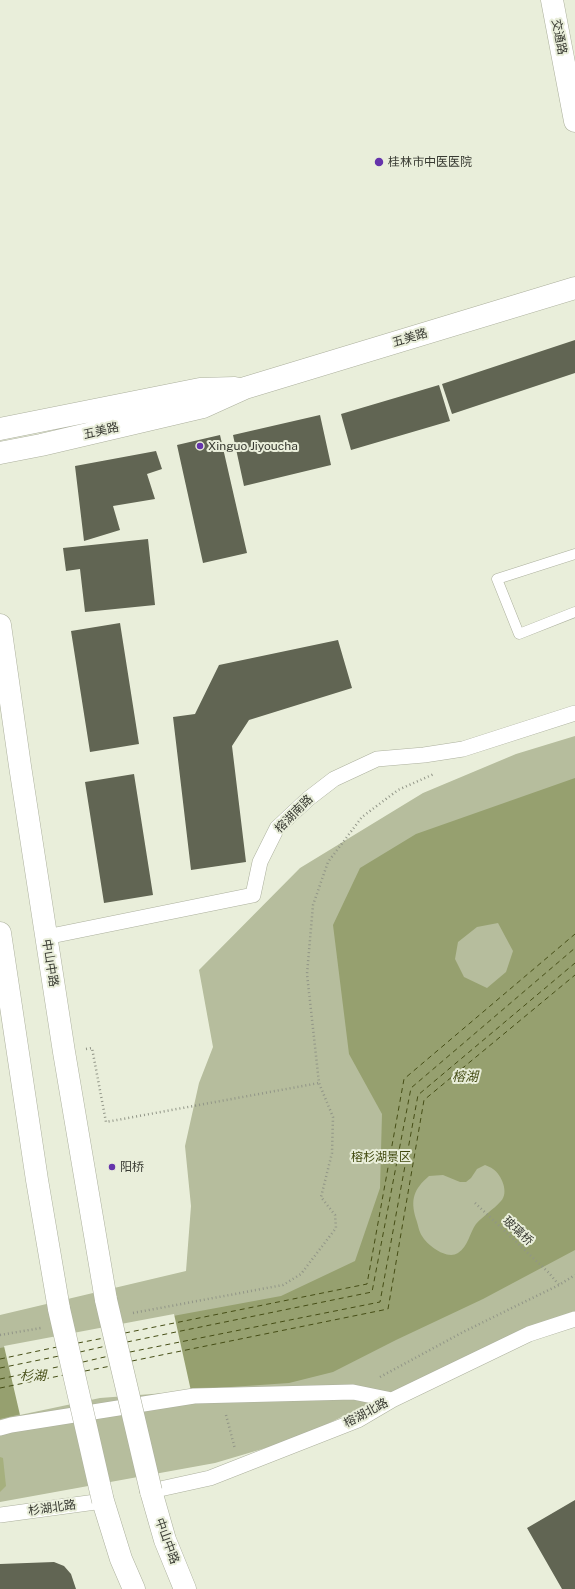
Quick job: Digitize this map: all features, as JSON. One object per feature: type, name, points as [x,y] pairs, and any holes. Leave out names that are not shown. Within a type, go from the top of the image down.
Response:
[{"type":"main road","name":"交通路","points":[[552,0],[575,121]]},
{"type":"main road","name":"五美路","points":[[0,453],[41,445],[203,407],[245,388],[575,288]]},
{"type":"main road","name":"五美路","points":[[0,429],[200,389],[245,388]]},
{"type":"main road","name":"中山中路","points":[[0,625],[64,1052],[106,1300],[151,1491],[165,1540],[186,1589]]},
{"type":"main road","points":[[0,933],[37,1180],[59,1309],[104,1501],[121,1559],[134,1589]]},
{"type":"street","name":"榕湖南路","points":[[46,937],[252,895],[260,862],[276,828],[308,799],[334,779],[377,759],[424,755],[463,749],[575,713]]},
{"type":"street","name":"榕湖北路","points":[[151,1491],[210,1478],[358,1420],[392,1400],[529,1334],[575,1319]]},
{"type":"street","points":[[0,1428],[194,1396],[353,1392],[392,1400]]},
{"type":"street","name":"杉湖北路","points":[[0,1515],[104,1501]]},
{"type":"lane","points":[[575,554],[497,579],[519,634],[575,612]]},
{"type":"path","points":[[128,1313],[283,1285],[301,1274],[336,1228],[336,1215],[321,1197],[332,1153],[332,1117],[319,1083],[307,974],[313,905],[328,862],[362,817],[398,790],[436,773]]},
{"type":"path","points":[[64,1052],[92,1048],[106,1122],[319,1083]]},
{"type":"path","name":"玻璃桥","points":[[476,1203],[549,1273],[559,1285]]},
{"type":"path","points":[[353,1392],[465,1331],[559,1285],[575,1275]]},
{"type":"path","points":[[0,1335],[45,1328]]},
{"type":"path","points":[[221,1395],[239,1466]]},
{"type":"green space","name":"榕杉湖景区","points":[[575,736],[575,1311],[531,1326],[296,1439],[215,1463],[0,1502],[0,1315],[186,1271],[191,1206],[185,1146],[199,1083],[213,1047],[199,970],[300,868],[423,793],[516,754]]},
{"type":"shaded area","points":[[0,1457],[3,1458],[6,1486],[0,1492]]},
{"type":"water","name":"榕湖","points":[[575,778],[575,1250],[483,1299],[396,1340],[333,1372],[289,1383],[100,1396],[0,1419],[0,1348],[281,1296],[355,1261],[380,1188],[382,1114],[349,1054],[333,925],[360,868],[416,834]],"holes":[[[498,923],[513,951],[506,972],[487,988],[464,977],[455,959],[458,942],[477,927]],[[485,1165],[496,1172],[502,1180],[504,1189],[503,1198],[476,1224],[467,1243],[458,1253],[449,1255],[438,1251],[425,1240],[419,1230],[413,1206],[417,1190],[429,1176],[443,1175],[460,1182],[466,1182],[471,1178],[477,1169]]]},
{"type":"pier","points":[[174,1314],[191,1391],[100,1398],[20,1415],[4,1346]]},
{"type":"building","points":[[575,340],[575,373],[452,414],[442,384]]},
{"type":"building","points":[[439,385],[450,421],[351,450],[341,414]]},
{"type":"building","points":[[320,415],[331,465],[244,486],[233,435]]},
{"type":"building","points":[[220,435],[247,553],[203,563],[177,445]]},
{"type":"building","points":[[156,451],[162,469],[147,474],[155,499],[113,506],[120,530],[84,541],[75,466]]},
{"type":"building","points":[[148,539],[155,605],[85,612],[80,569],[66,571],[63,548]]},
{"type":"building","points":[[120,623],[139,744],[90,752],[71,631]]},
{"type":"building","points":[[338,640],[352,688],[249,720],[232,746],[246,862],[191,870],[173,717],[195,714],[219,665]]},
{"type":"building","points":[[134,774],[153,895],[104,903],[85,782]]},
{"type":"building","points":[[575,1500],[575,1589],[562,1589],[527,1528]]},
{"type":"building","points":[[54,1562],[64,1566],[71,1574],[76,1589],[0,1589],[0,1564]]},
{"type":"ferry route","points":[[125,1333],[367,1284],[404,1079],[575,934]]},
{"type":"ferry route","points":[[127,1342],[372,1292],[411,1088],[575,948]]},
{"type":"ferry route","points":[[130,1352],[380,1302],[418,1095],[575,963]]},
{"type":"ferry route","points":[[132,1361],[388,1309],[424,1100],[575,975]]},
{"type":"ferry route","points":[[78,1343],[104,1338]]},
{"type":"ferry route","points":[[80,1352],[106,1346]]},
{"type":"ferry route","points":[[0,1359],[57,1347]]},
{"type":"ferry route","points":[[0,1368],[59,1356]]},
{"type":"ferry route","points":[[83,1362],[109,1356]]},
{"type":"ferry route","points":[[0,1379],[62,1366]]},
{"type":"ferry route","points":[[85,1371],[111,1366]]},
{"type":"ferry route","points":[[0,1388],[64,1375]]},
{"type":"place","name":"桂林市中医医院","points":[[379,162]]},
{"type":"place","name":"Xinguo Jiyoucha","points":[[200,446]]},
{"type":"place","name":"阳桥","points":[[112,1167]]},
{"type":"water label","name":"杉湖","points":[[33,1376]]}]
